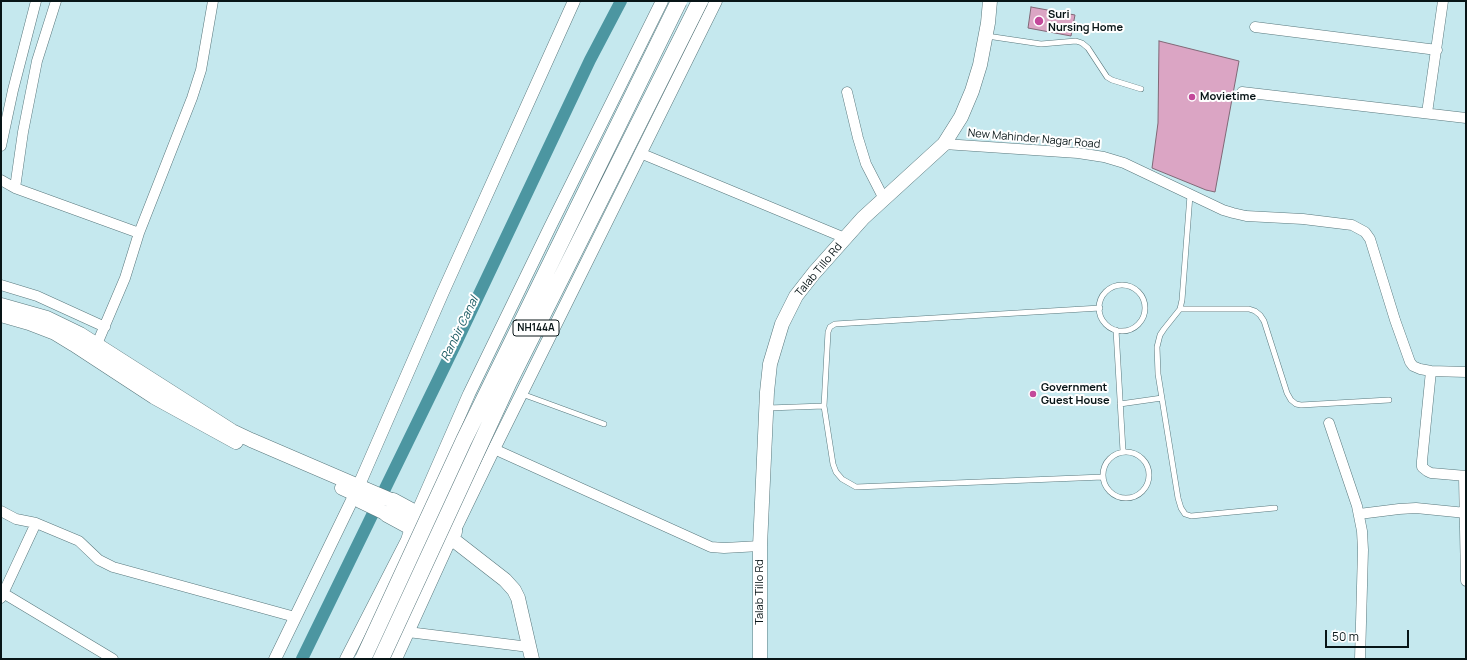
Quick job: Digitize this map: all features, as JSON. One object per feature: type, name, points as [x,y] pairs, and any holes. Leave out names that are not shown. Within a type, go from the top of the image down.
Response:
[{"type":"highway","name":"NH144A","points":[[363,659],[464,440],[679,1]]},
{"type":"highway","name":"NH144A","points":[[381,659],[509,382],[700,1]]},
{"type":"highway","points":[[431,506],[444,508],[453,518],[452,535],[446,544],[439,547],[432,548],[425,546],[419,542],[415,536],[414,520],[425,508],[431,506]]},
{"type":"highway","points":[[390,508],[414,520]]},
{"type":"main road","name":"Talab Tillo Rd","points":[[760,659],[760,546],[767,408],[770,364],[782,324],[796,296],[863,218],[944,144],[961,117],[972,91],[986,36],[990,1]]},
{"type":"main road","points":[[2,309],[29,323],[55,333],[154,397],[227,438],[359,493]]},
{"type":"main road","points":[[2,309],[47,318],[80,334],[232,431],[390,508]]},
{"type":"main road","points":[[452,535],[505,580],[514,590],[518,598],[531,653]]},
{"type":"street","points":[[1,146],[13,90],[36,1]]},
{"type":"street","points":[[15,188],[23,132],[37,61],[56,1]]},
{"type":"street","points":[[97,344],[125,278],[139,233],[192,98],[201,70],[213,1]]},
{"type":"street","points":[[274,659],[359,493],[443,292],[574,1]]},
{"type":"street","points":[[346,659],[380,596],[407,540],[414,520],[479,373],[662,1]]},
{"type":"street","points":[[396,659],[452,535],[716,1]]},
{"type":"street","points":[[1427,113],[1443,1]]},
{"type":"street","points":[[1255,28],[1437,50]]},
{"type":"street","points":[[847,92],[866,164],[884,199]]},
{"type":"street","points":[[1242,92],[1466,118]]},
{"type":"street","name":"New Mahinder Nagar Road","points":[[944,144],[1078,153],[1104,157],[1124,163],[1223,210],[1240,215],[1303,219],[1352,225],[1364,232],[1370,239],[1408,357],[1413,366],[1430,371],[1466,372]]},
{"type":"street","points":[[640,153],[845,238]]},
{"type":"street","points":[[1,180],[15,188],[139,233]]},
{"type":"street","points":[[1,284],[37,296],[105,327]]},
{"type":"street","points":[[1430,371],[1422,467],[1432,473],[1465,476],[1466,581]]},
{"type":"street","points":[[1329,424],[1359,514],[1362,531],[1363,550],[1360,659]]},
{"type":"street","points":[[494,449],[711,547],[724,548],[760,546]]},
{"type":"street","points":[[1359,514],[1416,508],[1465,512]]},
{"type":"street","points":[[1,511],[16,519],[36,523],[79,541],[99,560],[113,566],[295,616]]},
{"type":"street","points":[[36,523],[2,596],[113,659]]},
{"type":"street","points":[[408,632],[531,653]]},
{"type":"lane","points":[[986,36],[1041,44],[1076,41],[1082,43],[1088,48],[1107,77],[1141,90]]},
{"type":"lane","points":[[1190,195],[1183,293],[1180,309],[1160,335],[1157,347],[1158,374],[1178,498],[1181,508],[1185,514],[1191,516],[1275,508]]},
{"type":"lane","points":[[1126,285],[1140,293],[1144,299],[1144,315],[1141,322],[1129,330],[1116,330],[1109,327],[1101,316],[1101,300],[1105,293],[1111,288],[1126,285]]},
{"type":"lane","points":[[1100,308],[835,324],[830,327],[828,332],[824,406],[833,464],[836,472],[842,479],[856,487],[1103,477]]},
{"type":"lane","points":[[1180,309],[1249,309],[1260,315],[1264,321],[1287,393],[1291,400],[1296,404],[1301,405],[1389,400]]},
{"type":"lane","points":[[1116,330],[1123,451]]},
{"type":"lane","points":[[522,394],[604,424]]},
{"type":"lane","points":[[1120,404],[1162,398]]},
{"type":"lane","points":[[767,408],[824,406]]},
{"type":"lane","points":[[1123,451],[1132,452],[1139,455],[1148,467],[1149,475],[1148,482],[1139,494],[1124,498],[1116,496],[1110,491],[1105,485],[1103,477],[1103,470],[1106,462],[1111,457],[1123,451]]},
{"type":"building","points":[[1031,7],[1075,15],[1071,36],[1028,28]]},
{"type":"building","points":[[1159,41],[1239,61],[1215,192],[1206,190],[1152,168],[1158,123]]},
{"type":"waterway","name":"Ranbir Canal","points":[[302,659],[456,343],[590,60],[621,1]]},
{"type":"place","name":"Suri Nursing Home","points":[[1039,21]]},
{"type":"place","name":"Movietime","points":[[1192,97]]},
{"type":"place","name":"Government Guest House","points":[[1033,394]]}]
